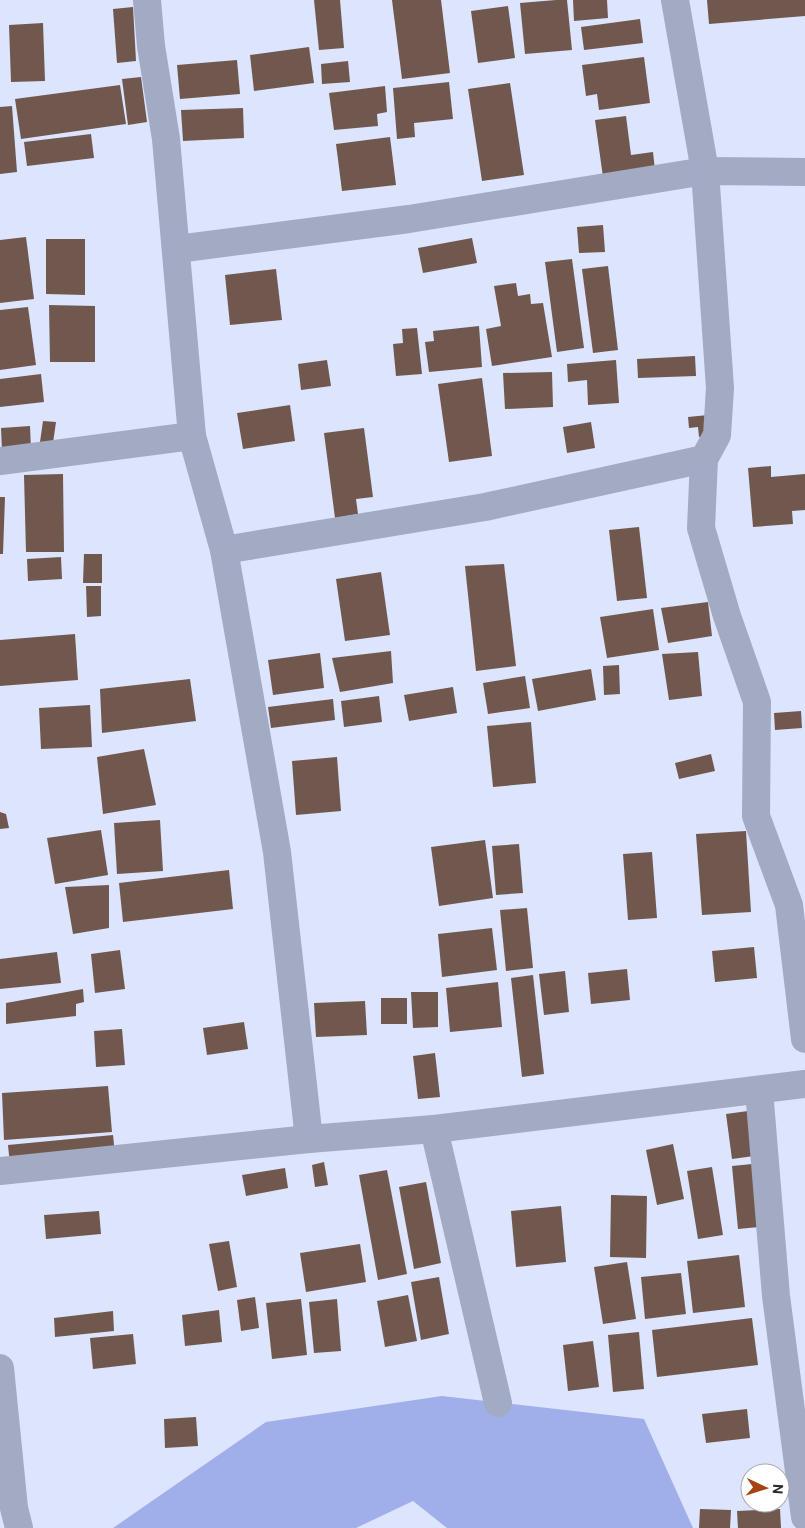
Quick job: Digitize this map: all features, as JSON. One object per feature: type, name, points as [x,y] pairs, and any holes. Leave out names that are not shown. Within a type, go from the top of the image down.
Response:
[{"type":"street","points":[[147,0],[151,46],[166,139],[192,436],[224,550],[277,852],[309,1139]]},
{"type":"street","points":[[676,0],[705,171],[720,388],[717,436],[704,459],[701,528],[727,616],[757,702],[756,816],[789,905],[805,1038]]},
{"type":"street","points":[[177,249],[408,219],[705,171],[805,172]]},
{"type":"street","points":[[0,461],[192,436]]},
{"type":"street","points":[[224,550],[485,507],[704,459]]},
{"type":"street","points":[[0,1171],[309,1139],[434,1129],[805,1084]]},
{"type":"street","points":[[759,1090],[776,1296],[805,1517]]},
{"type":"street","points":[[434,1129],[498,1403]]},
{"type":"street","points":[[0,1368],[14,1508],[19,1528]]},
{"type":"shaded area","points":[[442,1396],[644,1419],[693,1528],[447,1528],[413,1501],[356,1528],[113,1528],[266,1422]]},
{"type":"building","points":[[314,0],[340,0],[344,48],[319,50]]},
{"type":"building","points":[[392,0],[441,0],[450,73],[402,79]]},
{"type":"building","points":[[567,0],[572,50],[525,54],[520,3]]},
{"type":"building","points":[[573,0],[607,0],[608,18],[574,21]]},
{"type":"building","points":[[707,0],[805,0],[805,16],[709,24]]},
{"type":"building","points":[[508,6],[515,58],[478,63],[471,11]]},
{"type":"building","points":[[133,7],[136,61],[117,63],[113,9]]},
{"type":"building","points":[[640,19],[643,43],[584,50],[581,27]]},
{"type":"building","points":[[43,23],[45,81],[11,82],[9,25]]},
{"type":"building","points":[[309,47],[314,83],[254,91],[250,55]]},
{"type":"building","points":[[644,57],[650,103],[599,110],[597,94],[586,96],[582,65]]},
{"type":"building","points":[[237,60],[240,94],[180,99],[177,65]]},
{"type":"building","points":[[348,61],[350,82],[322,84],[321,64]]},
{"type":"building","points":[[141,77],[147,122],[128,125],[122,79]]},
{"type":"building","points":[[449,82],[453,119],[414,123],[415,137],[397,139],[393,88]]},
{"type":"building","points":[[510,83],[524,175],[482,181],[468,89]]},
{"type":"building","points":[[120,85],[126,124],[21,139],[15,99]]},
{"type":"building","points":[[385,86],[387,112],[377,114],[378,126],[334,130],[329,93]]},
{"type":"building","points":[[12,106],[17,172],[0,174],[0,107]]},
{"type":"building","points":[[243,108],[244,138],[183,141],[181,110]]},
{"type":"building","points":[[626,116],[631,155],[653,152],[655,170],[603,177],[595,120]]},
{"type":"building","points":[[91,134],[94,158],[27,166],[24,142]]},
{"type":"building","points":[[390,137],[396,185],[342,191],[336,144]]},
{"type":"building","points":[[603,225],[605,252],[579,253],[577,227]]},
{"type":"building","points":[[26,237],[34,299],[0,303],[0,240]]},
{"type":"building","points":[[472,238],[477,263],[423,273],[418,248]]},
{"type":"building","points":[[46,239],[85,239],[85,295],[46,294]]},
{"type":"building","points":[[572,259],[584,348],[557,352],[545,262]]},
{"type":"building","points":[[608,266],[618,350],[593,353],[582,269]]},
{"type":"building","points":[[276,269],[282,320],[230,325],[225,275]]},
{"type":"building","points":[[516,283],[518,296],[530,294],[531,304],[543,303],[552,357],[492,366],[486,329],[501,326],[494,286]]},
{"type":"building","points":[[49,305],[95,306],[95,362],[50,362]]},
{"type":"building","points":[[28,307],[36,365],[0,370],[0,310]]},
{"type":"building","points":[[479,326],[482,367],[429,372],[425,342],[434,341],[433,331]]},
{"type":"building","points":[[417,328],[422,374],[396,376],[393,344],[403,343],[402,329]]},
{"type":"building","points":[[695,356],[696,376],[638,378],[637,359]]},
{"type":"building","points":[[327,360],[331,386],[301,390],[298,364]]},
{"type":"building","points":[[616,360],[619,403],[588,405],[587,380],[568,382],[567,364]]},
{"type":"building","points":[[552,372],[553,407],[505,409],[503,373]]},
{"type":"building","points":[[41,374],[44,402],[0,407],[0,379]]},
{"type":"building","points":[[482,378],[492,456],[449,462],[438,384]]},
{"type":"building","points":[[290,405],[295,441],[243,449],[237,413]]},
{"type":"building","points":[[708,415],[710,436],[699,437],[698,427],[689,428],[688,417]]},
{"type":"building","points":[[43,421],[56,422],[53,443],[40,442]]},
{"type":"building","points":[[591,422],[595,448],[567,453],[563,427]]},
{"type":"building","points":[[30,426],[31,450],[2,451],[1,428]]},
{"type":"building","points":[[364,428],[373,497],[356,499],[358,514],[335,518],[324,433]]},
{"type":"building","points":[[771,466],[771,477],[805,474],[805,510],[792,511],[793,524],[753,527],[748,468]]},
{"type":"building","points":[[63,474],[64,552],[26,552],[24,475]]},
{"type":"building","points":[[0,497],[5,497],[3,554],[0,554]]},
{"type":"building","points":[[639,527],[647,598],[617,601],[609,530]]},
{"type":"building","points":[[84,554],[102,554],[102,583],[83,583]]},
{"type":"building","points":[[61,557],[62,579],[28,581],[27,559]]},
{"type":"building","points":[[504,564],[516,666],[476,671],[465,566]]},
{"type":"building","points":[[381,572],[390,635],[345,641],[336,579]]},
{"type":"building","points":[[86,586],[101,586],[101,616],[87,617]]},
{"type":"building","points":[[708,602],[712,636],[668,643],[661,608]]},
{"type":"building","points":[[653,609],[659,650],[607,658],[600,617]]},
{"type":"building","points":[[75,634],[78,680],[0,686],[0,640]]},
{"type":"building","points":[[391,651],[393,683],[340,692],[332,658]]},
{"type":"building","points":[[698,652],[702,696],[669,700],[662,654]]},
{"type":"building","points":[[320,653],[324,688],[273,695],[268,660]]},
{"type":"building","points":[[619,665],[620,694],[604,695],[603,666]]},
{"type":"building","points":[[591,669],[596,700],[538,711],[532,679]]},
{"type":"building","points":[[525,676],[530,708],[488,714],[483,683]]},
{"type":"building","points":[[190,679],[196,721],[102,733],[100,689]]},
{"type":"building","points":[[453,687],[457,713],[409,721],[404,695]]},
{"type":"building","points":[[379,696],[382,722],[344,727],[341,701]]},
{"type":"building","points":[[333,699],[335,720],[271,728],[268,707]]},
{"type":"building","points":[[90,705],[92,747],[41,749],[39,708]]},
{"type":"building","points":[[801,711],[802,728],[775,730],[774,713]]},
{"type":"building","points":[[531,722],[536,783],[493,787],[487,726]]},
{"type":"building","points":[[144,749],[156,805],[103,814],[97,757]]},
{"type":"building","points":[[711,754],[715,771],[679,779],[675,763]]},
{"type":"building","points":[[337,757],[341,811],[296,815],[292,761]]},
{"type":"building","points":[[0,812],[6,814],[9,828],[0,829]]},
{"type":"building","points":[[160,820],[163,871],[117,874],[114,823]]},
{"type":"building","points":[[101,830],[108,875],[55,884],[47,838]]},
{"type":"building","points":[[746,831],[751,912],[702,915],[696,834]]},
{"type":"building","points":[[485,840],[493,898],[439,906],[431,847]]},
{"type":"building","points":[[519,844],[523,893],[496,895],[492,846]]},
{"type":"building","points":[[652,852],[657,918],[628,920],[623,854]]},
{"type":"building","points":[[229,870],[233,909],[123,922],[119,883]]},
{"type":"building","points":[[109,885],[109,928],[73,934],[65,887]]},
{"type":"building","points":[[527,908],[533,968],[506,971],[500,910]]},
{"type":"building","points":[[492,928],[497,970],[442,977],[438,934]]},
{"type":"building","points":[[754,947],[757,978],[715,982],[712,951]]},
{"type":"building","points":[[120,950],[125,989],[95,993],[91,954]]},
{"type":"building","points":[[57,952],[61,983],[0,989],[0,959]]},
{"type":"building","points":[[627,969],[630,1000],[591,1004],[588,973]]},
{"type":"building","points":[[565,971],[569,1012],[544,1015],[539,974]]},
{"type":"building","points":[[533,975],[544,1074],[522,1077],[511,978]]},
{"type":"building","points":[[498,982],[502,1027],[450,1032],[446,988]]},
{"type":"building","points":[[83,989],[84,1002],[76,1004],[76,1016],[6,1024],[6,1003]]},
{"type":"building","points":[[411,992],[438,992],[438,1027],[413,1028]]},
{"type":"building","points":[[381,998],[407,998],[407,1024],[381,1024]]},
{"type":"building","points":[[365,1001],[367,1035],[316,1037],[314,1003]]},
{"type":"building","points":[[244,1022],[248,1049],[207,1055],[203,1028]]},
{"type":"building","points":[[122,1029],[125,1065],[96,1067],[94,1031]]},
{"type":"building","points":[[435,1053],[440,1097],[418,1099],[413,1056]]},
{"type":"building","points":[[108,1086],[112,1132],[4,1140],[2,1093]]},
{"type":"building","points":[[748,1111],[754,1156],[732,1159],[726,1114]]},
{"type":"building","points":[[113,1135],[115,1154],[10,1165],[8,1145]]},
{"type":"building","points":[[673,1144],[684,1199],[657,1205],[646,1150]]},
{"type":"building","points":[[324,1162],[328,1185],[315,1187],[312,1165]]},
{"type":"building","points":[[752,1164],[759,1227],[738,1229],[732,1166]]},
{"type":"building","points":[[712,1167],[723,1235],[698,1239],[687,1171]]},
{"type":"building","points":[[285,1168],[288,1188],[246,1196],[242,1175]]},
{"type":"building","points":[[387,1170],[407,1274],[378,1280],[359,1175]]},
{"type":"building","points":[[426,1182],[441,1263],[414,1269],[399,1187]]},
{"type":"building","points":[[611,1195],[647,1196],[646,1258],[610,1257]]},
{"type":"building","points":[[561,1206],[566,1262],[516,1267],[511,1211]]},
{"type":"building","points":[[99,1211],[101,1234],[46,1239],[44,1215]]},
{"type":"building","points":[[229,1241],[237,1287],[218,1291],[209,1244]]},
{"type":"building","points":[[360,1244],[366,1282],[306,1292],[300,1253]]},
{"type":"building","points":[[739,1255],[745,1307],[693,1313],[687,1261]]},
{"type":"building","points":[[627,1262],[636,1319],[603,1324],[594,1267]]},
{"type":"building","points":[[681,1273],[686,1314],[645,1319],[641,1277]]},
{"type":"building","points":[[439,1277],[449,1334],[421,1340],[411,1282]]},
{"type":"building","points":[[408,1295],[417,1341],[385,1347],[377,1301]]},
{"type":"building","points":[[255,1297],[259,1328],[241,1331],[237,1300]]},
{"type":"building","points":[[301,1299],[307,1355],[272,1359],[266,1303]]},
{"type":"building","points":[[337,1299],[341,1351],[314,1353],[309,1302]]},
{"type":"building","points":[[219,1310],[222,1342],[185,1346],[182,1315]]},
{"type":"building","points":[[113,1311],[114,1331],[55,1337],[54,1318]]},
{"type":"building","points":[[752,1318],[758,1365],[657,1377],[652,1330]]},
{"type":"building","points":[[639,1332],[644,1389],[613,1392],[608,1335]]},
{"type":"building","points":[[133,1334],[136,1364],[93,1369],[90,1338]]},
{"type":"building","points":[[593,1341],[599,1387],[568,1391],[563,1345]]},
{"type":"building","points":[[747,1409],[750,1438],[706,1443],[702,1414]]},
{"type":"building","points":[[196,1417],[198,1446],[165,1448],[164,1419]]},
{"type":"building","points":[[700,1509],[731,1510],[730,1528],[699,1528]]},
{"type":"building","points":[[737,1511],[740,1511],[740,1513],[780,1513],[781,1528],[738,1528]]}]
